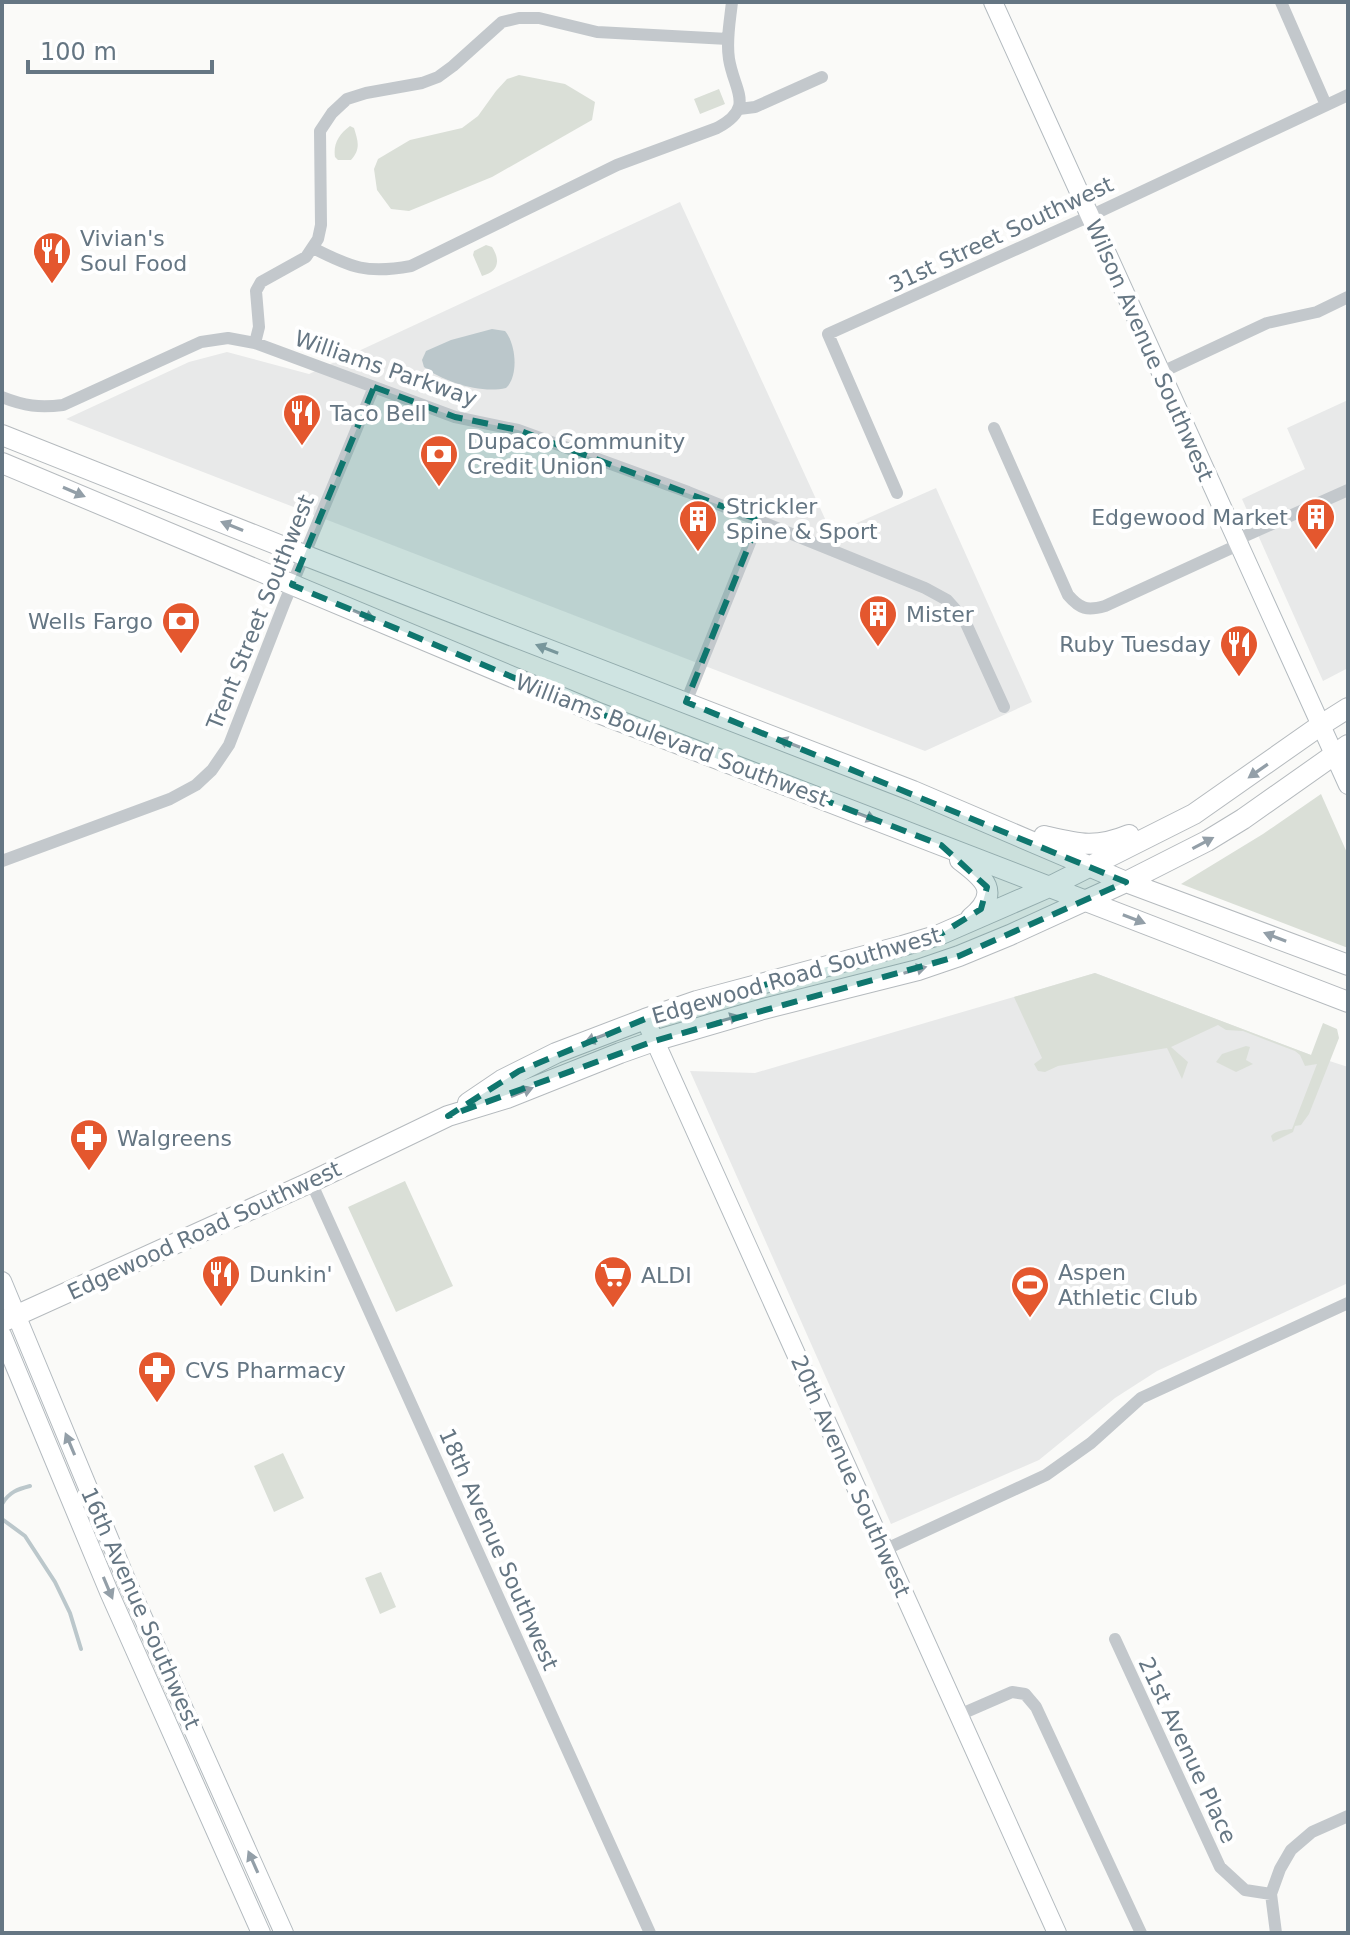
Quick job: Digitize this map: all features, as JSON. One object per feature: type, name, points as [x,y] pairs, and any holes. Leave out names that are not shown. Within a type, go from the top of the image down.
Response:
[{"type":"main road","name":"Wilson Avenue Southwest","points":[[993,2],[1321,725],[1341,749],[1348,785]]},
{"type":"main road","name":"Williams Boulevard Southwest","points":[[2,435],[913,791],[1126,882],[1348,965]]},
{"type":"main road","name":"Williams Boulevard Southwest","points":[[2,463],[596,712],[1348,1002]]},
{"type":"main road","name":"Edgewood Road Southwest","points":[[9,1319],[311,1182],[448,1116],[510,1076],[556,1053],[697,1001],[939,935],[1049,887],[1194,814],[1348,708]]},
{"type":"main road","name":"Edgewood Road Southwest","points":[[448,1116],[507,1098],[654,1041],[763,1009],[918,970],[959,956],[1126,882],[1219,834],[1341,749]]},
{"type":"main road","points":[[991,825],[1092,845],[1115,841],[1194,814]]},
{"type":"main road","points":[[941,845],[981,876],[987,887],[987,899],[981,909],[964,924]]},
{"type":"main road","name":"20th Avenue Southwest","points":[[645,1019],[1057,1933]]},
{"type":"main road","name":"16th Avenue Southwest","points":[[2,1281],[9,1319],[284,1933]]},
{"type":"main road","name":"16th Avenue Southwest","points":[[2,1335],[109,1592],[261,1933]]},
{"type":"street","points":[[313,248],[349,266],[369,270],[411,266],[617,165],[731,120],[739,109],[741,97],[729,61],[732,2]]},
{"type":"street","points":[[1281,2],[1326,105]]},
{"type":"street","points":[[255,343],[259,327],[256,291],[261,282],[306,257],[318,239],[321,225],[320,131],[332,113],[347,99],[438,77],[502,22],[519,18],[539,18],[597,32],[728,39]]},
{"type":"street","points":[[739,109],[755,107],[822,77]]},
{"type":"street","name":"31st Street Southwest","points":[[897,493],[828,334],[1348,95]]},
{"type":"street","points":[[1160,373],[1267,323],[1317,312],[1348,297]]},
{"type":"street","name":"Williams Parkway","points":[[2,397],[23,406],[43,408],[63,405],[201,342],[228,338],[255,343],[455,417],[518,430],[759,520],[925,588],[947,600],[964,619],[1004,707]]},
{"type":"street","name":"Trent Street Southwest","points":[[2,861],[170,799],[196,785],[212,770],[229,745],[374,387]]},
{"type":"street","points":[[994,428],[1068,595],[1077,606],[1092,609],[1105,606],[1348,490]]},
{"type":"street","points":[[686,702],[759,520]]},
{"type":"street","name":"18th Avenue Southwest","points":[[311,1182],[650,1933]]},
{"type":"street","points":[[884,1550],[1046,1475],[1091,1443],[1141,1398],[1348,1303]]},
{"type":"street","name":"21st Avenue Place","points":[[1115,1639],[1220,1867],[1245,1890],[1271,1894]]},
{"type":"street","points":[[959,1715],[1012,1692],[1025,1694],[1036,1707],[1141,1933]]},
{"type":"street","points":[[1276,1933],[1271,1894],[1291,1850],[1312,1832],[1348,1816]]},
{"type":"highlighted area","points":[[374,387],[455,417],[518,430],[759,520],[686,702],[1126,882],[959,956],[654,1041],[448,1116],[519,1071],[645,1019],[939,935],[981,909],[987,887],[941,845],[596,712],[292,585]]},
{"type":"shaded area","points":[[519,75],[565,84],[595,102],[592,120],[492,177],[409,211],[391,209],[377,190],[374,169],[378,159],[410,140],[462,128],[478,116],[507,79]]},
{"type":"shaded area","points":[[719,89],[725,104],[700,114],[694,99]]},
{"type":"shaded area","points":[[350,126],[357,137],[356,152],[351,160],[338,160],[335,157],[336,144]]},
{"type":"shaded area","points":[[680,202],[832,534],[936,488],[1032,702],[925,751],[66,419],[189,362],[227,352],[309,374]]},
{"type":"shaded area","points":[[486,245],[492,247],[497,261],[492,272],[482,276],[473,255],[474,251]]},
{"type":"shaded area","points":[[492,329],[505,331],[514,352],[513,376],[506,388],[485,389],[463,385],[424,367],[422,360],[426,351],[451,340]]},
{"type":"shaded area","points":[[1348,400],[1348,668],[1323,681],[1242,499],[1305,469],[1287,428]]},
{"type":"shaded area","points":[[1321,794],[1348,855],[1348,948],[1181,884],[1263,834]]},
{"type":"shaded area","points":[[1095,973],[1348,1067],[1348,1283],[1157,1371],[1115,1398],[1039,1460],[891,1524],[690,1071],[755,1073]]},
{"type":"shaded area","points":[[1095,973],[1311,1055],[1323,1023],[1337,1029],[1339,1038],[1309,1114],[1301,1125],[1295,1126],[1293,1132],[1273,1142],[1273,1134],[1292,1129],[1317,1064],[1305,1066],[1295,1051],[1218,1025],[1171,1047],[1188,1062],[1182,1079],[1167,1048],[1038,1071],[1034,1064],[1042,1058],[1014,997]]},
{"type":"shaded area","points":[[1250,1047],[1246,1060],[1253,1064],[1236,1072],[1216,1062],[1222,1054]]},
{"type":"shaded area","points":[[405,1181],[453,1286],[396,1312],[348,1207]]},
{"type":"shaded area","points":[[283,1453],[304,1498],[274,1512],[254,1466]]},
{"type":"shaded area","points":[[381,1572],[396,1607],[380,1614],[365,1578]]},
{"type":"waterway","points":[[2,1504],[14,1492],[30,1486]]},
{"type":"waterway","points":[[2,1519],[25,1536],[55,1582],[70,1613],[81,1649]]},
{"type":"place","name":"Vivian's Soul Food","points":[[52,285]]},
{"type":"place","name":"Taco Bell","points":[[302,447]]},
{"type":"place","name":"Dupaco Community Credit Union","points":[[439,488]]},
{"type":"place","name":"Edgewood Market","points":[[1316,551]]},
{"type":"place","name":"Strickler Spine & Sport","points":[[698,553]]},
{"type":"place","name":"Mister","points":[[878,648]]},
{"type":"place","name":"Wells Fargo","points":[[181,655]]},
{"type":"place","name":"Ruby Tuesday","points":[[1239,678]]},
{"type":"place","name":"Walgreens","points":[[89,1172]]},
{"type":"place","name":"Dunkin'","points":[[221,1308]]},
{"type":"place","name":"ALDI","points":[[613,1309]]},
{"type":"place","name":"Aspen Athletic Club","points":[[1030,1319]]},
{"type":"place","name":"CVS Pharmacy","points":[[157,1404]]}]
